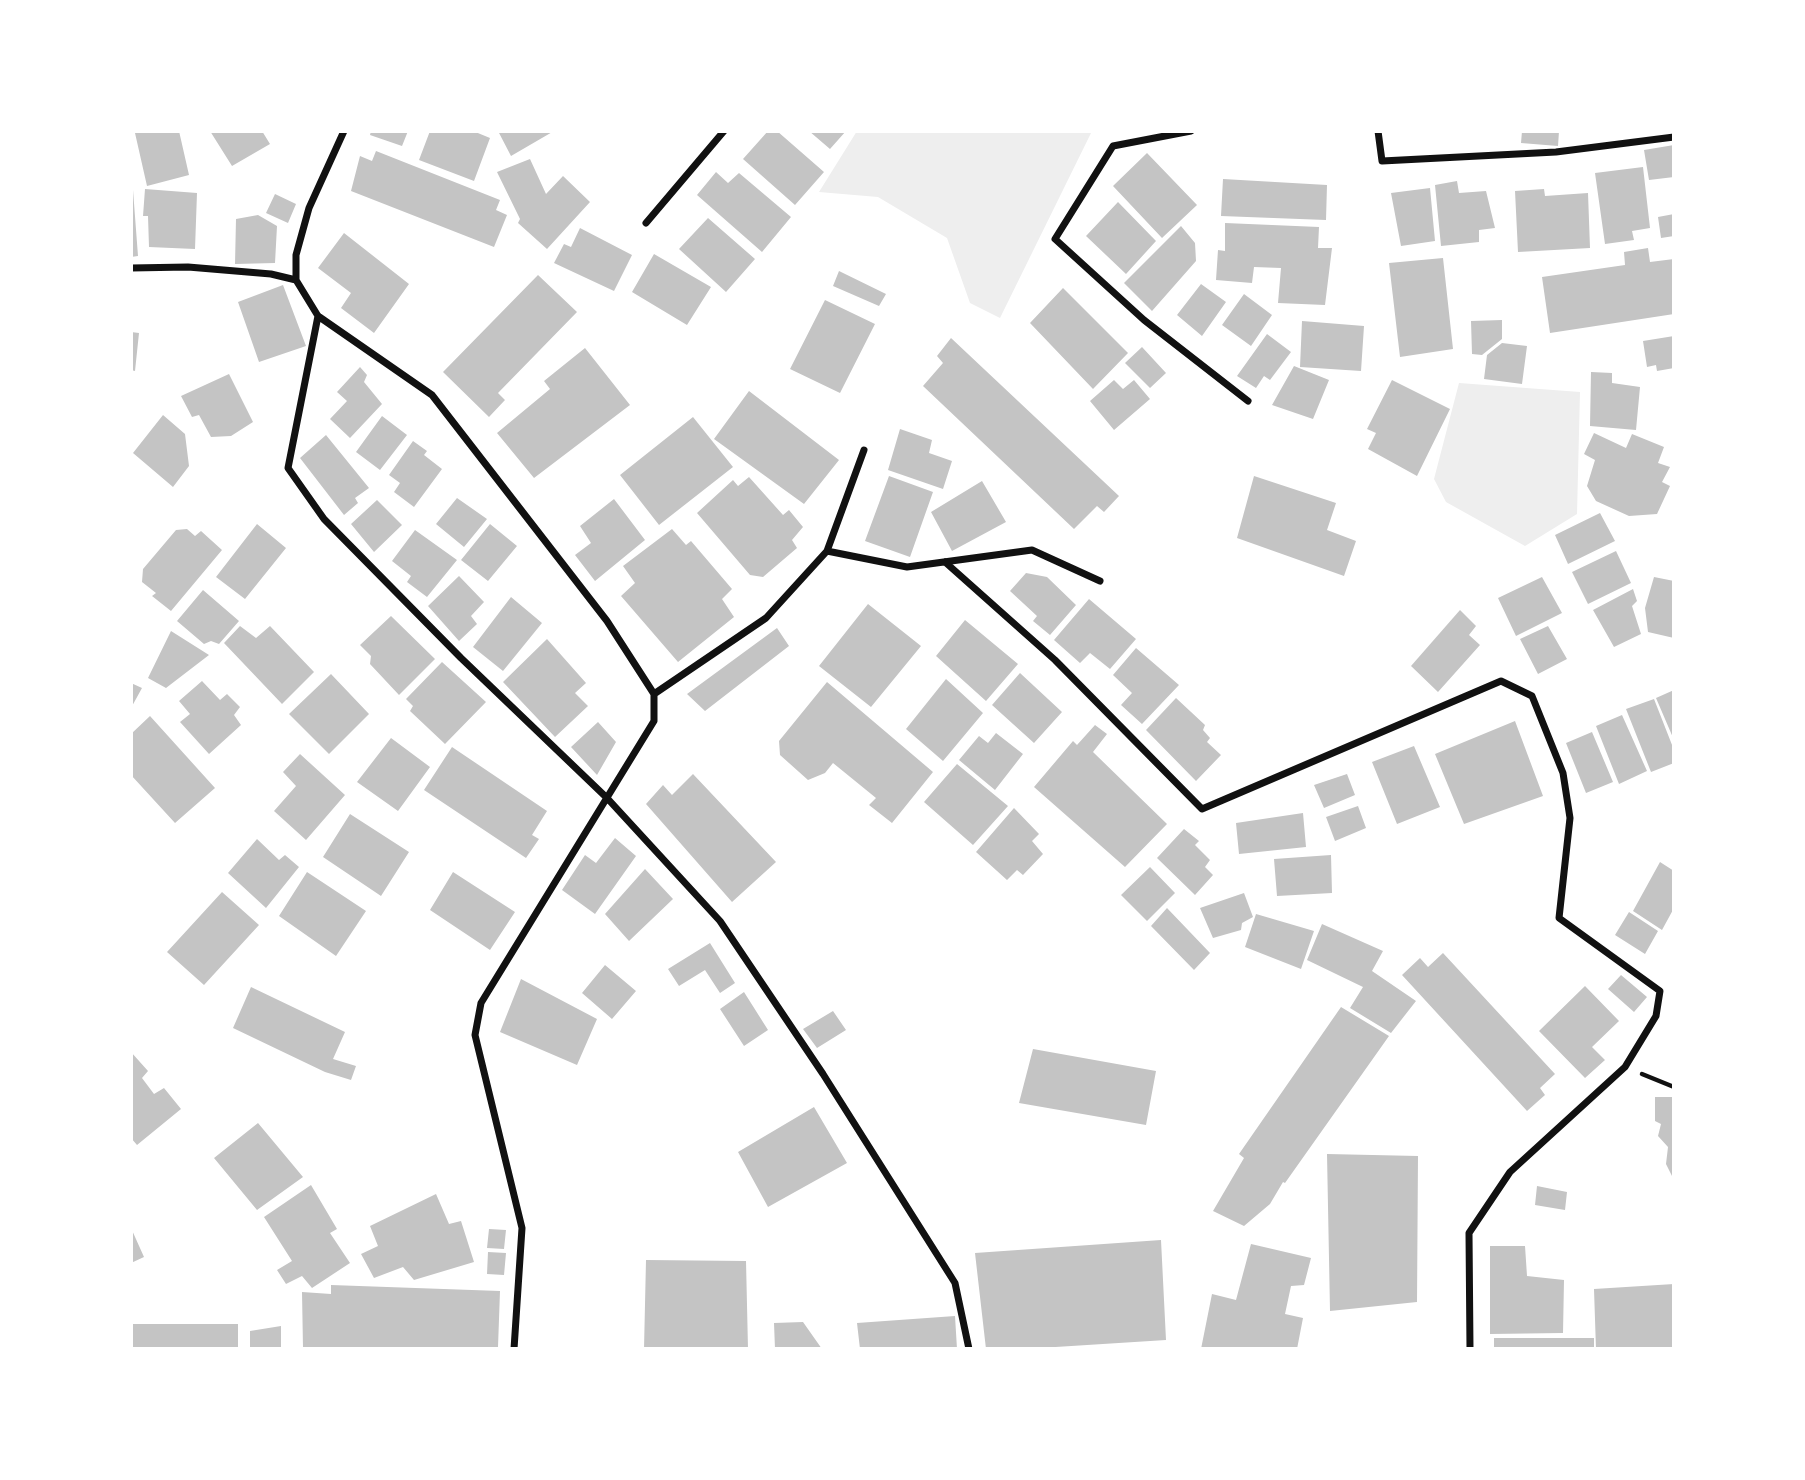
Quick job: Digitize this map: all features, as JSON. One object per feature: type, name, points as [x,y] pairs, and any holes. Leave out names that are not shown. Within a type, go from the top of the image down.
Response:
[{"type":"street","points":[[344,131],[309,208],[296,255],[296,279],[318,316],[432,395],[607,621],[654,694],[654,721],[481,1003],[475,1035],[522,1228],[514,1349]]},
{"type":"street","points":[[646,223],[724,131]]},
{"type":"street","points":[[1191,131],[1113,146],[1055,239],[1144,320],[1248,401]]},
{"type":"street","points":[[1378,131],[1382,162],[1556,152],[1674,137]]},
{"type":"street","points":[[131,268],[188,267],[271,274],[296,279]]},
{"type":"street","points":[[318,316],[288,468],[324,519],[461,658],[607,798],[720,921],[823,1074],[955,1283],[970,1349]]},
{"type":"street","points":[[654,694],[766,618],[827,551],[864,450]]},
{"type":"street","points":[[827,551],[907,568],[1032,550],[1100,581]]},
{"type":"street","points":[[945,562],[1055,660],[1202,810],[1501,681],[1532,696],[1563,773],[1570,818],[1559,918],[1660,991],[1656,1016],[1625,1067],[1510,1172],[1469,1233],[1469,1349]]},
{"type":"path","points":[[1625,1067],[1674,1087]]},
{"type":"shaded area","points":[[857,131],[1092,131],[1000,318],[970,303],[947,238],[878,197],[819,192]]},
{"type":"shaded area","points":[[1459,383],[1580,392],[1577,514],[1525,546],[1446,502],[1434,479]]},
{"type":"building","points":[[179,131],[189,175],[147,186],[135,133]]},
{"type":"building","points":[[210,131],[262,131],[270,144],[232,166]]},
{"type":"building","points":[[371,131],[408,131],[402,146],[370,135]]},
{"type":"building","points":[[430,131],[473,131],[490,138],[474,181],[419,160]]},
{"type":"building","points":[[498,131],[554,131],[511,156]]},
{"type":"building","points":[[768,131],[777,131],[824,172],[795,205],[743,159]]},
{"type":"building","points":[[809,131],[846,131],[830,149]]},
{"type":"building","points":[[1522,131],[1559,131],[1558,146],[1521,143]]},
{"type":"building","points":[[1674,145],[1674,177],[1649,180],[1644,150]]},
{"type":"building","points":[[376,151],[500,200],[496,210],[507,215],[494,247],[351,191],[360,156],[372,161]]},
{"type":"building","points":[[1147,153],[1197,205],[1162,238],[1113,186]]},
{"type":"building","points":[[530,159],[546,194],[563,176],[590,202],[547,249],[518,223],[520,219],[497,172]]},
{"type":"building","points":[[1643,167],[1650,228],[1632,231],[1634,240],[1605,244],[1595,173]]},
{"type":"building","points":[[716,172],[728,183],[739,173],[791,217],[762,252],[697,195]]},
{"type":"building","points":[[1223,179],[1327,185],[1326,220],[1221,216]]},
{"type":"building","points":[[1457,181],[1459,193],[1486,191],[1495,228],[1479,230],[1479,242],[1441,246],[1435,185]]},
{"type":"building","points":[[1430,188],[1435,241],[1401,246],[1391,193]]},
{"type":"building","points":[[145,189],[197,193],[195,249],[149,247],[148,216],[143,216]]},
{"type":"building","points":[[1544,189],[1545,196],[1588,193],[1590,248],[1518,252],[1515,191]]},
{"type":"building","points":[[131,190],[138,256],[131,257]]},
{"type":"building","points":[[275,194],[296,204],[288,223],[266,213]]},
{"type":"building","points":[[1118,202],[1156,241],[1126,274],[1086,236]]},
{"type":"building","points":[[1674,214],[1674,236],[1661,238],[1658,217]]},
{"type":"building","points":[[258,215],[277,226],[275,263],[235,264],[236,219]]},
{"type":"building","points":[[708,218],[755,259],[726,292],[679,249]]},
{"type":"building","points":[[1225,223],[1319,227],[1318,248],[1332,248],[1325,305],[1278,303],[1281,268],[1254,267],[1252,283],[1216,280],[1218,250],[1225,251]]},
{"type":"building","points":[[1181,226],[1195,243],[1196,261],[1152,311],[1124,283]]},
{"type":"building","points":[[580,228],[632,255],[614,291],[554,263],[564,244],[571,247]]},
{"type":"building","points":[[344,233],[409,284],[374,333],[341,308],[351,293],[318,268]]},
{"type":"building","points":[[1648,248],[1650,262],[1674,259],[1674,314],[1550,333],[1542,277],[1625,265],[1624,252]]},
{"type":"building","points":[[654,254],[711,287],[687,325],[632,292]]},
{"type":"building","points":[[1443,258],[1453,349],[1400,357],[1389,263]]},
{"type":"building","points":[[839,271],[886,294],[879,306],[833,286]]},
{"type":"building","points":[[538,275],[577,312],[498,393],[505,400],[489,417],[443,372]]},
{"type":"building","points":[[1201,284],[1226,302],[1202,336],[1177,315]]},
{"type":"building","points":[[283,285],[306,346],[259,362],[238,302]]},
{"type":"building","points":[[1063,288],[1128,353],[1093,389],[1030,323]]},
{"type":"building","points":[[1244,294],[1272,315],[1251,346],[1222,325]]},
{"type":"building","points":[[825,300],[875,324],[840,393],[790,369]]},
{"type":"building","points":[[1502,320],[1502,339],[1482,355],[1472,354],[1471,321]]},
{"type":"building","points":[[1302,321],[1364,326],[1361,371],[1300,367]]},
{"type":"building","points":[[131,332],[139,333],[135,371],[131,370]]},
{"type":"building","points":[[1267,334],[1291,352],[1270,380],[1264,376],[1256,388],[1237,376]]},
{"type":"building","points":[[1674,336],[1674,368],[1657,371],[1656,365],[1647,367],[1643,341]]},
{"type":"building","points":[[951,338],[1119,496],[1104,512],[1097,506],[1074,529],[923,386],[943,363],[937,356]]},
{"type":"building","points":[[1502,343],[1527,346],[1522,384],[1484,379],[1487,355]]},
{"type":"building","points":[[1142,347],[1166,373],[1150,388],[1125,363]]},
{"type":"building","points":[[585,348],[630,405],[534,478],[497,433],[550,389],[544,381]]},
{"type":"building","points":[[1294,366],[1329,380],[1313,419],[1272,405]]},
{"type":"building","points":[[360,367],[367,375],[364,382],[382,404],[350,438],[330,419],[347,401],[337,392]]},
{"type":"building","points":[[1591,372],[1612,373],[1612,383],[1640,387],[1636,430],[1590,426]]},
{"type":"building","points":[[229,374],[253,422],[231,436],[211,437],[199,415],[192,417],[181,396]]},
{"type":"building","points":[[1114,380],[1123,389],[1134,380],[1150,399],[1114,430],[1090,401]]},
{"type":"building","points":[[1392,380],[1450,409],[1417,476],[1368,449],[1376,433],[1367,429]]},
{"type":"building","points":[[749,391],[839,460],[804,504],[714,439]]},
{"type":"building","points":[[163,415],[185,434],[189,466],[173,487],[133,453]]},
{"type":"building","points":[[382,416],[407,435],[380,470],[356,452]]},
{"type":"building","points":[[693,417],[733,467],[659,525],[620,475]]},
{"type":"building","points":[[900,429],[932,440],[929,453],[952,461],[943,489],[888,470]]},
{"type":"building","points":[[1594,433],[1626,448],[1632,434],[1664,447],[1658,463],[1670,467],[1662,482],[1670,486],[1657,514],[1629,516],[1596,501],[1587,486],[1595,460],[1584,454]]},
{"type":"building","points":[[326,435],[369,488],[355,498],[358,503],[344,515],[300,458]]},
{"type":"building","points":[[413,441],[427,451],[424,455],[442,469],[414,507],[394,492],[400,483],[389,475]]},
{"type":"building","points":[[889,476],[933,492],[910,557],[865,541]]},
{"type":"building","points":[[1254,476],[1336,503],[1327,530],[1356,541],[1344,576],[1237,538]]},
{"type":"building","points":[[749,477],[783,515],[789,510],[803,527],[792,540],[797,548],[763,577],[750,575],[697,513],[733,480],[738,486]]},
{"type":"building","points":[[982,481],[1006,522],[952,551],[931,512]]},
{"type":"building","points":[[457,498],[487,519],[464,547],[436,524]]},
{"type":"building","points":[[614,499],[645,540],[595,581],[575,555],[591,543],[580,526]]},
{"type":"building","points":[[377,500],[402,525],[374,552],[351,524]]},
{"type":"building","points":[[1600,513],[1615,541],[1568,564],[1555,535]]},
{"type":"building","points":[[257,524],[286,548],[245,599],[216,577]]},
{"type":"building","points":[[490,524],[517,546],[488,581],[461,560]]},
{"type":"building","points":[[187,529],[195,536],[201,531],[222,550],[171,611],[152,596],[156,593],[142,582],[143,569],[176,530]]},
{"type":"building","points":[[672,529],[686,545],[691,541],[732,589],[722,599],[734,617],[678,662],[621,596],[635,583],[623,566]]},
{"type":"building","points":[[415,530],[457,560],[427,597],[407,582],[411,576],[392,561]]},
{"type":"building","points":[[1616,551],[1631,583],[1588,604],[1572,572]]},
{"type":"building","points":[[1026,573],[1047,577],[1076,605],[1050,635],[1033,621],[1037,616],[1010,591]]},
{"type":"building","points":[[459,576],[484,602],[471,616],[477,624],[459,641],[428,606]]},
{"type":"building","points":[[1542,577],[1562,613],[1516,636],[1498,598]]},
{"type":"building","points":[[1654,577],[1674,581],[1674,638],[1648,632],[1645,608]]},
{"type":"building","points":[[1633,589],[1637,601],[1632,606],[1641,634],[1614,647],[1593,610]]},
{"type":"building","points":[[203,590],[239,621],[219,644],[211,641],[204,644],[177,621]]},
{"type":"building","points":[[511,597],[542,623],[503,671],[473,647]]},
{"type":"building","points":[[1089,599],[1136,639],[1110,669],[1090,653],[1080,663],[1054,640]]},
{"type":"building","points":[[868,604],[921,646],[871,707],[819,666]]},
{"type":"building","points":[[1460,610],[1476,626],[1469,635],[1480,645],[1438,692],[1411,666]]},
{"type":"building","points":[[391,616],[435,659],[399,695],[370,664],[371,656],[360,645]]},
{"type":"building","points":[[965,620],[1018,664],[986,701],[936,656]]},
{"type":"building","points":[[240,626],[256,638],[270,626],[314,672],[282,704],[224,643]]},
{"type":"building","points":[[1548,626],[1567,659],[1538,674],[1520,639]]},
{"type":"building","points":[[777,628],[789,646],[705,711],[687,694]]},
{"type":"building","points":[[171,631],[209,655],[166,688],[148,678]]},
{"type":"building","points":[[547,639],[586,683],[575,693],[588,706],[555,737],[503,682]]},
{"type":"building","points":[[1136,648],[1179,685],[1142,724],[1121,705],[1132,693],[1113,675]]},
{"type":"building","points":[[442,662],[486,702],[445,744],[410,711],[413,706],[406,699]]},
{"type":"building","points":[[1020,673],[1062,712],[1034,743],[992,705]]},
{"type":"building","points":[[331,674],[369,714],[329,754],[289,714]]},
{"type":"building","points":[[946,679],[983,713],[943,761],[906,729]]},
{"type":"building","points":[[202,681],[220,700],[227,694],[240,707],[234,715],[241,725],[209,754],[180,722],[190,714],[179,701]]},
{"type":"building","points":[[827,682],[933,772],[892,823],[869,805],[876,798],[833,763],[825,773],[808,780],[780,755],[779,741]]},
{"type":"building","points":[[131,683],[142,688],[131,708]]},
{"type":"building","points":[[1674,690],[1674,740],[1656,698]]},
{"type":"building","points":[[1176,698],[1205,725],[1203,730],[1210,738],[1207,742],[1221,755],[1196,781],[1146,730]]},
{"type":"building","points":[[1654,699],[1674,750],[1674,763],[1651,772],[1626,709]]},
{"type":"building","points":[[1622,715],[1647,771],[1619,784],[1596,726]]},
{"type":"building","points":[[150,716],[215,788],[175,823],[131,775],[131,734]]},
{"type":"building","points":[[1515,721],[1543,796],[1464,824],[1435,754]]},
{"type":"building","points":[[598,722],[616,742],[597,775],[571,747]]},
{"type":"building","points":[[1095,725],[1107,734],[1093,752],[1167,824],[1125,867],[1034,787],[1073,741],[1077,745]]},
{"type":"building","points":[[1592,732],[1613,782],[1586,793],[1566,743]]},
{"type":"building","points":[[996,733],[1023,754],[995,790],[959,760],[979,736],[988,743]]},
{"type":"building","points":[[391,738],[430,767],[398,811],[357,782]]},
{"type":"building","points":[[1414,746],[1440,807],[1397,824],[1372,762]]},
{"type":"building","points":[[452,747],[547,811],[532,835],[539,839],[526,858],[424,790]]},
{"type":"building","points":[[300,754],[345,795],[306,840],[274,811],[296,786],[283,772]]},
{"type":"building","points":[[957,764],[1008,806],[973,845],[924,802]]},
{"type":"building","points":[[693,774],[776,862],[732,902],[646,804],[663,785],[672,795]]},
{"type":"building","points":[[1347,774],[1355,795],[1324,808],[1314,785]]},
{"type":"building","points":[[1358,806],[1366,828],[1335,841],[1326,817]]},
{"type":"building","points":[[1014,808],[1039,834],[1032,841],[1043,854],[1023,875],[1017,870],[1007,880],[976,852]]},
{"type":"building","points":[[1303,813],[1306,847],[1239,854],[1236,823]]},
{"type":"building","points":[[350,814],[409,852],[381,896],[323,857]]},
{"type":"building","points":[[1184,829],[1199,841],[1195,845],[1210,860],[1205,867],[1213,875],[1195,895],[1157,858]]},
{"type":"building","points":[[615,838],[636,856],[595,914],[562,890],[585,855],[596,863]]},
{"type":"building","points":[[257,839],[279,860],[285,855],[299,867],[266,908],[228,873]]},
{"type":"building","points":[[1331,855],[1332,893],[1277,896],[1274,859]]},
{"type":"building","points":[[1660,862],[1674,871],[1674,908],[1662,930],[1633,911]]},
{"type":"building","points":[[1150,867],[1175,893],[1147,921],[1121,895]]},
{"type":"building","points":[[645,869],[673,899],[629,941],[605,914]]},
{"type":"building","points":[[307,872],[366,911],[336,956],[279,916]]},
{"type":"building","points":[[453,872],[515,912],[490,950],[430,910]]},
{"type":"building","points":[[222,892],[259,925],[204,985],[167,952]]},
{"type":"building","points":[[1244,893],[1253,917],[1242,923],[1241,930],[1213,938],[1200,908]]},
{"type":"building","points":[[1167,908],[1210,953],[1194,970],[1151,926]]},
{"type":"building","points":[[1629,912],[1658,931],[1645,954],[1615,935]]},
{"type":"building","points":[[1256,914],[1314,931],[1301,969],[1245,947]]},
{"type":"building","points":[[1322,924],[1383,951],[1372,971],[1416,1001],[1391,1033],[1350,1008],[1363,987],[1307,960]]},
{"type":"building","points":[[710,943],[735,983],[720,993],[705,970],[679,986],[668,969]]},
{"type":"building","points":[[1443,953],[1555,1074],[1540,1088],[1545,1095],[1527,1111],[1402,975],[1420,958],[1428,967]]},
{"type":"building","points":[[605,965],[636,991],[612,1019],[582,993]]},
{"type":"building","points":[[1621,975],[1647,997],[1634,1012],[1608,989]]},
{"type":"building","points":[[521,979],[597,1019],[577,1065],[500,1032]]},
{"type":"building","points":[[1585,986],[1619,1021],[1592,1047],[1605,1060],[1585,1078],[1539,1031]]},
{"type":"building","points":[[251,987],[345,1032],[333,1059],[356,1066],[351,1080],[325,1072],[233,1028]]},
{"type":"building","points":[[744,992],[768,1030],[744,1046],[720,1009]]},
{"type":"building","points":[[1341,1007],[1389,1036],[1285,1183],[1283,1182],[1270,1204],[1244,1226],[1213,1211],[1244,1158],[1239,1154]]},
{"type":"building","points":[[833,1011],[846,1030],[817,1048],[803,1029]]},
{"type":"building","points":[[1033,1049],[1156,1071],[1146,1125],[1019,1103]]},
{"type":"building","points":[[131,1052],[148,1071],[142,1078],[154,1094],[164,1088],[181,1109],[137,1145],[131,1138]]},
{"type":"building","points":[[1655,1097],[1674,1097],[1674,1180],[1666,1164],[1668,1147],[1658,1136],[1661,1124],[1655,1121]]},
{"type":"building","points":[[814,1107],[847,1163],[768,1207],[738,1152]]},
{"type":"building","points":[[258,1123],[303,1177],[257,1210],[214,1158]]},
{"type":"building","points":[[1327,1154],[1418,1156],[1417,1302],[1330,1311]]},
{"type":"building","points":[[311,1185],[337,1229],[330,1233],[350,1263],[312,1288],[302,1276],[286,1284],[277,1270],[292,1261],[264,1217]]},
{"type":"building","points":[[1537,1186],[1567,1192],[1565,1210],[1535,1205]]},
{"type":"building","points":[[436,1194],[449,1224],[461,1221],[474,1262],[414,1280],[403,1267],[374,1278],[361,1254],[378,1246],[370,1226]]},
{"type":"building","points":[[131,1228],[144,1257],[131,1263]]},
{"type":"building","points":[[489,1229],[506,1230],[504,1249],[487,1248]]},
{"type":"building","points":[[1161,1240],[1166,1340],[986,1349],[975,1253]]},
{"type":"building","points":[[1251,1244],[1311,1258],[1304,1285],[1291,1286],[1285,1314],[1303,1318],[1297,1349],[1201,1349],[1212,1294],[1236,1300]]},
{"type":"building","points":[[1490,1246],[1525,1246],[1527,1276],[1564,1280],[1563,1333],[1490,1334]]},
{"type":"building","points":[[488,1252],[506,1253],[504,1275],[487,1274]]},
{"type":"building","points":[[646,1260],[746,1261],[748,1349],[644,1349]]},
{"type":"building","points":[[1674,1284],[1674,1349],[1596,1349],[1594,1289]]},
{"type":"building","points":[[331,1285],[500,1291],[498,1347],[303,1348],[302,1292],[331,1294]]},
{"type":"building","points":[[955,1316],[957,1349],[860,1349],[857,1323]]},
{"type":"building","points":[[803,1322],[822,1349],[775,1349],[774,1323]]},
{"type":"building","points":[[131,1324],[238,1324],[238,1349],[131,1349]]},
{"type":"building","points":[[281,1326],[281,1349],[250,1349],[250,1331]]},
{"type":"building","points":[[1494,1338],[1594,1338],[1594,1349],[1494,1349]]}]
